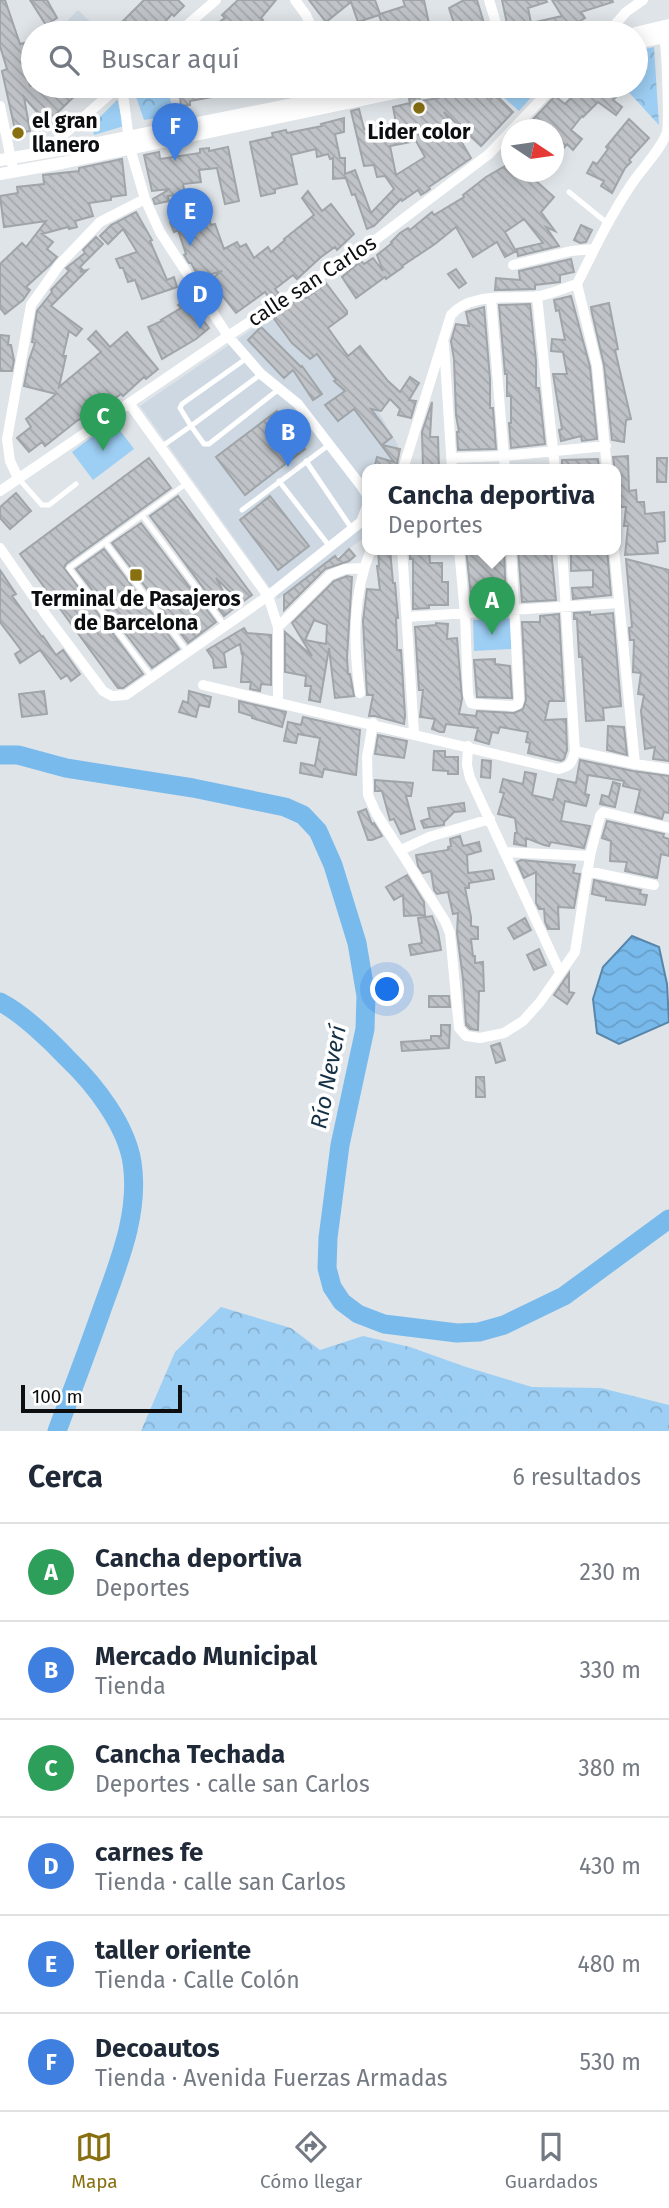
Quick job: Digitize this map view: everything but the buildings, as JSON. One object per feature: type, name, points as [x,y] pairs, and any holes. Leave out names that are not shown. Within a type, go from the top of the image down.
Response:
[{"type":"street","points":[[192,21],[216,0]]},
{"type":"street","points":[[489,0],[495,21]]},
{"type":"street","points":[[618,21],[643,0]]},
{"type":"street","points":[[297,1],[309,21]]},
{"type":"street","points":[[648,32],[666,31]]},
{"type":"street","points":[[648,38],[666,31]]},
{"type":"street","points":[[607,464],[597,366],[577,284],[607,223],[667,132],[666,31]]},
{"type":"street","points":[[35,168],[44,152],[106,98]]},
{"type":"street","points":[[122,98],[145,199],[160,232],[228,336],[261,374],[298,404],[362,489]]},
{"type":"street","points":[[6,166],[35,168],[130,142],[324,98]]},
{"type":"street","name":"calle san Carlos","points":[[522,119],[543,98]]},
{"type":"street","points":[[0,106],[6,166]]},
{"type":"street","name":"calle san Carlos","points":[[0,491],[378,238],[489,154],[501,141]]},
{"type":"street","points":[[6,166],[44,152],[130,142]]},
{"type":"street","points":[[18,478],[10,461],[7,439],[31,305],[60,264],[100,222],[145,199]]},
{"type":"street","points":[[513,265],[571,251],[594,249]]},
{"type":"street","points":[[405,464],[443,337],[456,309],[491,298],[537,296],[577,284]]},
{"type":"street","points":[[537,296],[554,464]]},
{"type":"street","points":[[491,298],[505,464]]},
{"type":"street","points":[[443,337],[451,463],[606,446]]},
{"type":"street","points":[[130,403],[268,596],[278,627],[278,701]]},
{"type":"street","points":[[0,548],[103,691],[112,696],[126,695],[268,596],[362,519]]},
{"type":"street","points":[[360,693],[354,650],[357,609],[363,568],[368,555]]},
{"type":"street","points":[[402,555],[414,733]]},
{"type":"street","points":[[460,555],[469,699],[476,704],[514,706],[519,699],[511,555]]},
{"type":"street","points":[[203,685],[373,723],[558,769],[567,768],[576,751],[563,555]]},
{"type":"street","points":[[614,555],[635,764]]},
{"type":"street","points":[[278,627],[330,575],[345,569],[363,568]]},
{"type":"street","points":[[407,617],[618,603]]},
{"type":"street","points":[[373,723],[367,757],[368,795],[376,813],[450,933],[459,1027],[466,1036],[480,1038],[504,1033],[523,1021],[540,1002],[575,952],[587,871],[603,812],[669,828]]},
{"type":"street","points":[[468,747],[467,765],[470,778],[560,972]]},
{"type":"street","points":[[576,751],[669,769]]},
{"type":"street","points":[[401,850],[429,837],[490,819]]},
{"type":"street","points":[[505,852],[590,856]]},
{"type":"street","points":[[587,871],[654,885]]},
{"type":"lane","points":[[569,192],[607,223]]},
{"type":"lane","points":[[247,358],[180,406],[204,444],[209,444],[279,389]]},
{"type":"lane","points":[[161,447],[261,374]]},
{"type":"lane","points":[[242,510],[330,444]]},
{"type":"lane","points":[[306,461],[352,529]]},
{"type":"lane","points":[[18,478],[42,505],[49,505],[76,484]]},
{"type":"lane","points":[[279,481],[330,547]]},
{"type":"lane","points":[[152,677],[69,568],[187,483]]},
{"type":"lane","points":[[142,515],[225,626]]},
{"type":"lane","points":[[104,542],[187,652]]},
{"type":"shaded area","points":[[78,10],[89,21],[67,21]]},
{"type":"shaded area","points":[[302,295],[351,365],[398,445],[394,464],[362,464],[362,539],[278,599],[140,406]]},
{"type":"green space","points":[[654,47],[659,125],[634,98],[648,98],[648,48]]},
{"type":"green space","points":[[136,98],[170,98],[175,115],[144,120]]},
{"type":"green space","points":[[504,98],[530,98],[519,111]]},
{"type":"green space","points":[[117,100],[124,126],[94,135],[92,125]]},
{"type":"green space","points":[[113,421],[134,449],[93,480],[72,452]]},
{"type":"green space","points":[[511,618],[512,649],[474,651],[473,620]]},
{"type":"green space","points":[[221,1307],[291,1328],[320,1350],[363,1336],[410,1347],[532,1387],[601,1388],[669,1405],[669,1431],[141,1431],[175,1352]]},
{"type":"water","points":[[632,936],[659,947],[667,984],[669,1022],[619,1044],[597,1033],[593,999],[603,967]]},
{"type":"waterway","name":"Río Neverí","points":[[0,755],[18,755],[66,768],[193,788],[285,807],[303,815],[318,831],[333,865],[357,943],[366,996],[365,1029],[340,1145],[328,1238],[327,1268],[332,1287],[342,1302],[358,1314],[384,1324],[457,1333],[479,1332],[504,1325],[564,1296],[669,1219]]},
{"type":"waterway","name":"Río Neverí","points":[[0,1002],[36,1028],[89,1081],[116,1120],[129,1148],[132,1162],[133,1201],[126,1238],[57,1431]]},
{"type":"place","name":"Lider color","points":[[419,108]]},
{"type":"place","name":"el gran llanero","points":[[18,133]]},
{"type":"place","name":"Decoautos","points":[[175,161]]},
{"type":"place","name":"taller oriente","points":[[190,246]]},
{"type":"place","name":"carnes fe","points":[[200,329]]},
{"type":"place","name":"Cancha Techada","points":[[103,451]]},
{"type":"place","name":"Mercado Municipal","points":[[288,467]]},
{"type":"place","name":"Terminal de Pasajeros de Barcelona","points":[[136,575]]},
{"type":"place","name":"Cancha deportiva","points":[[492,635]]}]
